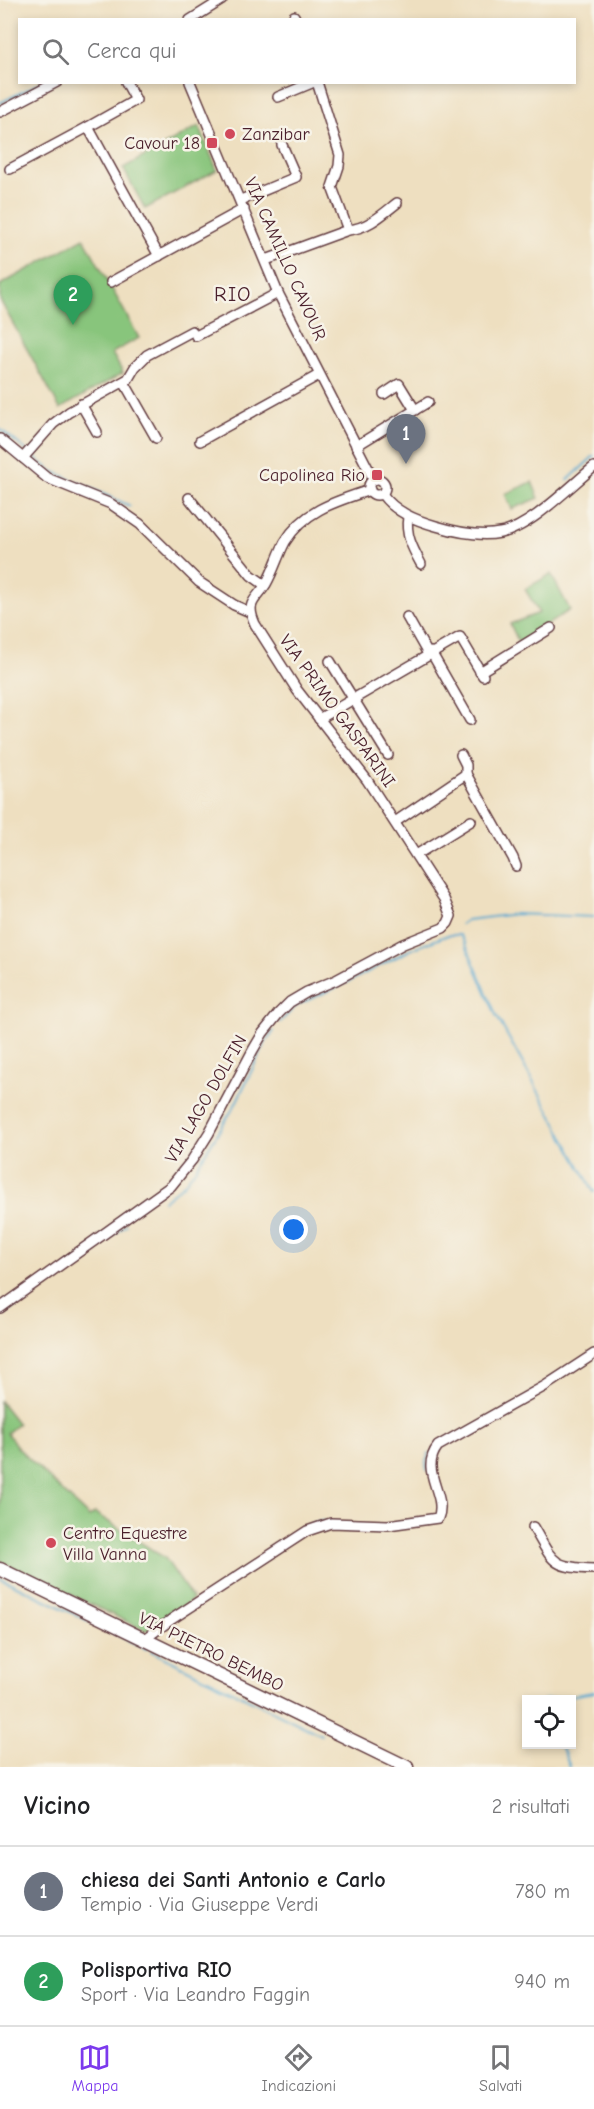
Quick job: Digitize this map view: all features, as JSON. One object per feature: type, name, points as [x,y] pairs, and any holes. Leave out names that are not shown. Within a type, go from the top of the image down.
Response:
[{"type":"main road","name":"VIA PIETRO BEMBO","points":[[0,1569],[337,1728],[407,1767]]},
{"type":"street","points":[[193,18],[222,0]]},
{"type":"street","points":[[0,112],[53,84]]},
{"type":"street","points":[[10,169],[136,100],[127,84]]},
{"type":"street","name":"VIA CAMILLO CAVOUR","points":[[191,84],[278,293],[356,446],[372,485]]},
{"type":"street","points":[[278,98],[311,84]]},
{"type":"street","points":[[317,84],[340,154],[332,188],[348,230]]},
{"type":"street","points":[[88,127],[159,256]]},
{"type":"street","points":[[111,282],[159,256],[242,204],[296,177],[282,145]]},
{"type":"street","points":[[266,260],[348,230],[354,230],[377,219],[397,203]]},
{"type":"street","points":[[26,454],[53,424],[81,404],[128,379],[140,360],[147,355],[278,293]]},
{"type":"street","points":[[200,441],[319,375]]},
{"type":"street","points":[[384,394],[399,381],[415,410]]},
{"type":"street","points":[[123,382],[156,438]]},
{"type":"street","points":[[356,446],[428,402]]},
{"type":"street","points":[[81,404],[97,432]]},
{"type":"street","points":[[0,439],[26,454],[47,477],[121,510],[146,528],[199,582],[234,605],[250,612],[253,601],[265,585],[284,543],[300,522],[326,505],[372,485],[375,495],[382,494],[408,517],[447,530],[480,535],[502,533],[516,528],[540,512],[594,467]]},
{"type":"street","points":[[189,498],[251,575],[265,585]]},
{"type":"street","points":[[408,517],[407,531],[421,564]]},
{"type":"street","points":[[226,598],[253,601]]},
{"type":"street","name":"VIA PRIMO GASPARINI","points":[[250,612],[284,671],[354,762],[395,822],[449,909],[451,916],[448,923]]},
{"type":"street","points":[[407,617],[470,720]]},
{"type":"street","points":[[319,719],[460,637],[482,674],[551,628]]},
{"type":"street","points":[[330,661],[388,755]]},
{"type":"street","points":[[460,755],[466,765],[466,774],[516,867]]},
{"type":"street","points":[[395,822],[466,774]]},
{"type":"street","points":[[416,855],[471,821]]},
{"type":"street","name":"VIA LAGO DOLFIN","points":[[0,1308],[171,1186],[182,1174],[209,1133],[263,1033],[290,1002],[448,923]]},
{"type":"street","points":[[147,1640],[172,1619],[307,1531],[331,1523],[388,1525],[438,1518],[440,1510],[430,1462],[438,1446],[545,1386],[594,1354]]},
{"type":"street","points":[[533,1527],[548,1554],[561,1565],[594,1569]]},
{"type":"green space","points":[[199,126],[217,170],[145,209],[123,168]]},
{"type":"green space","points":[[84,238],[139,338],[112,353],[123,373],[60,409],[0,300],[0,285]]},
{"type":"green space","points":[[532,482],[539,498],[512,509],[505,494]]},
{"type":"green space","points":[[551,574],[570,610],[519,643],[510,624],[539,613],[525,589]]},
{"type":"green space","points":[[0,1401],[18,1424],[7,1433],[18,1448],[89,1517],[95,1513],[165,1558],[193,1599],[146,1631],[0,1561]]},
{"type":"waterway","points":[[0,103],[38,84]]},
{"type":"waterway","points":[[0,429],[26,450]]},
{"type":"waterway","points":[[30,454],[52,471],[130,506]]},
{"type":"waterway","points":[[568,480],[594,456]]},
{"type":"waterway","points":[[461,924],[467,920],[516,914],[594,917]]},
{"type":"waterway","points":[[280,1022],[297,1005],[410,950],[448,935],[460,935],[496,1015],[594,1192]]},
{"type":"waterway","points":[[163,1201],[184,1184],[194,1171],[234,1107],[265,1043],[274,1031]]},
{"type":"waterway","points":[[27,1297],[126,1225]]},
{"type":"waterway","points":[[0,1316],[19,1304]]},
{"type":"waterway","points":[[427,1470],[426,1462],[429,1453]]},
{"type":"waterway","points":[[311,1525],[323,1521]]},
{"type":"waterway","points":[[0,1578],[147,1649]]},
{"type":"waterway","points":[[151,1651],[321,1735]]},
{"type":"waterway","points":[[575,1695],[594,1692]]},
{"type":"waterway","points":[[562,1749],[570,1767]]},
{"type":"place","name":"Zanzibar","points":[[230,134]]},
{"type":"place","name":"Cavour 18","points":[[212,143]]},
{"type":"place","name":"Polisportiva RIO","points":[[73,325]]},
{"type":"place","name":"chiesa dei Santi Antonio e Carlo","points":[[406,464]]},
{"type":"place","name":"Capolinea Rio","points":[[377,475]]},
{"type":"place","name":"Centro Equestre Villa Vanna","points":[[51,1543]]},
{"type":"district","name":"RIO","points":[[233,294]]}]
